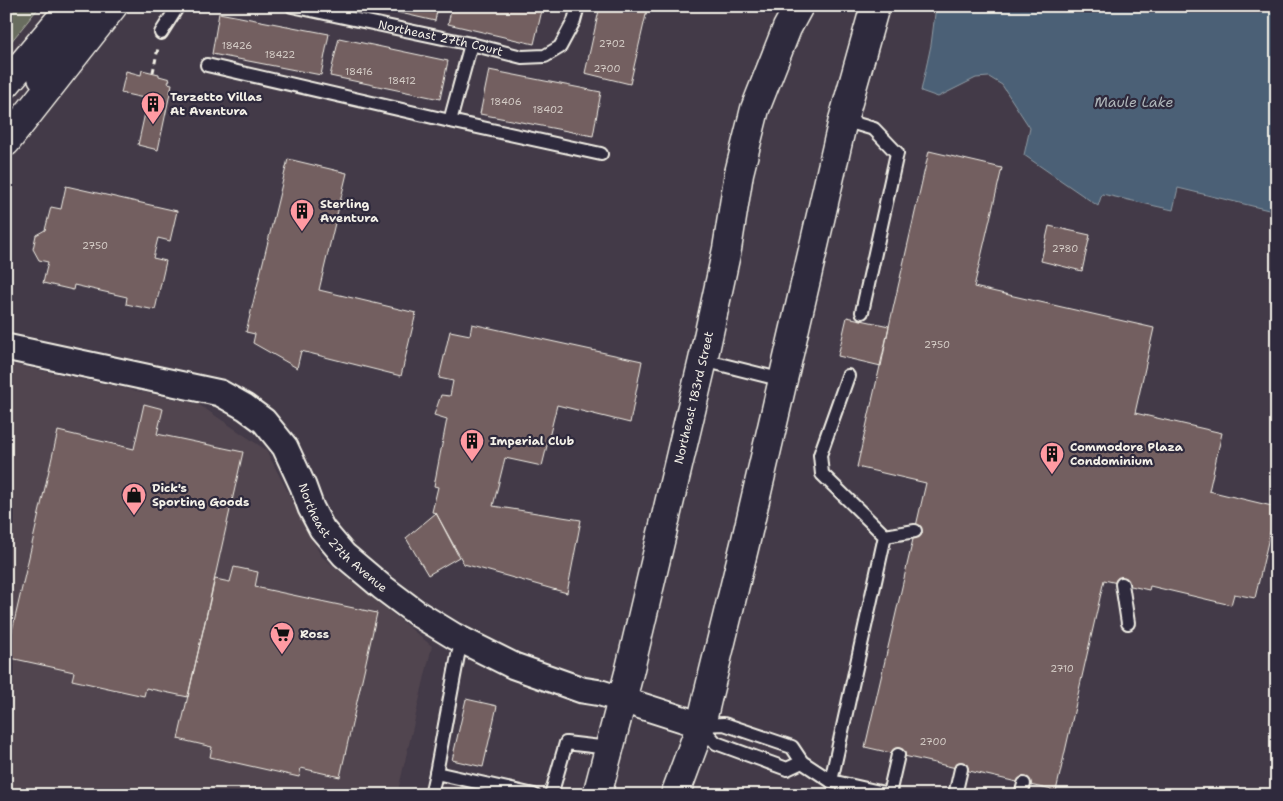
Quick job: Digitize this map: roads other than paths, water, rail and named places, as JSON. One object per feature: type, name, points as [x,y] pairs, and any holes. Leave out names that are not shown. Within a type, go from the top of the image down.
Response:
[{"type":"street","points":[[6,84],[70,6]]},
{"type":"street","points":[[10,137],[78,6]]},
{"type":"street","points":[[10,137],[113,6]]},
{"type":"street","name":"Northeast 183rd Street","points":[[597,795],[622,700],[703,360],[727,249],[739,173],[755,109],[787,28],[799,6]]},
{"type":"street","points":[[853,6],[858,16],[862,52]]},
{"type":"street","points":[[675,795],[701,725],[743,554],[843,120],[875,6]]},
{"type":"street","name":"Northeast 27th Avenue","points":[[6,347],[220,393],[245,406],[264,421],[285,447],[322,530],[344,555],[418,614],[454,636],[514,666],[582,690],[602,694],[701,725]]},
{"type":"lane","points":[[161,33],[178,6]]},
{"type":"lane","name":"Northeast 27th Court","points":[[292,6],[471,44],[522,57],[545,56],[560,47],[574,21],[578,6]]},
{"type":"lane","points":[[450,121],[471,44]]},
{"type":"lane","points":[[207,65],[601,154]]},
{"type":"lane","points":[[843,120],[874,129],[897,153],[862,312]]},
{"type":"lane","points":[[703,360],[783,380]]},
{"type":"lane","points":[[848,376],[820,455],[822,474],[885,536]]},
{"type":"lane","points":[[885,536],[915,531]]},
{"type":"lane","points":[[831,781],[885,536]]},
{"type":"lane","points":[[1122,584],[1128,624]]},
{"type":"lane","points":[[431,795],[458,655],[463,640]]},
{"type":"lane","points":[[701,725],[724,724],[792,747],[802,762],[831,781],[891,794],[898,755]]},
{"type":"lane","points":[[701,725],[716,743],[787,769],[802,762]]},
{"type":"lane","points":[[551,795],[566,743],[610,748]]},
{"type":"lane","points":[[955,795],[961,769]]},
{"type":"lane","points":[[436,773],[534,795]]},
{"type":"water","name":"Maule Lake","points":[[936,6],[1277,6],[1277,212],[1178,188],[1173,210],[1102,194],[1098,206],[1024,155],[1030,128],[1002,85],[989,77],[976,78],[938,97],[921,91],[931,45]]},
{"type":"place","name":"Terzetto Villas At Aventura","points":[[153,125]]},
{"type":"place","name":"Sterling Aventura","points":[[302,232]]},
{"type":"place","name":"Imperial Club","points":[[472,462]]},
{"type":"place","name":"Commodore Plaza Condominium","points":[[1052,475]]},
{"type":"place","name":"Dick's Sporting Goods","points":[[134,516]]},
{"type":"place","name":"Ross","points":[[282,655]]}]
